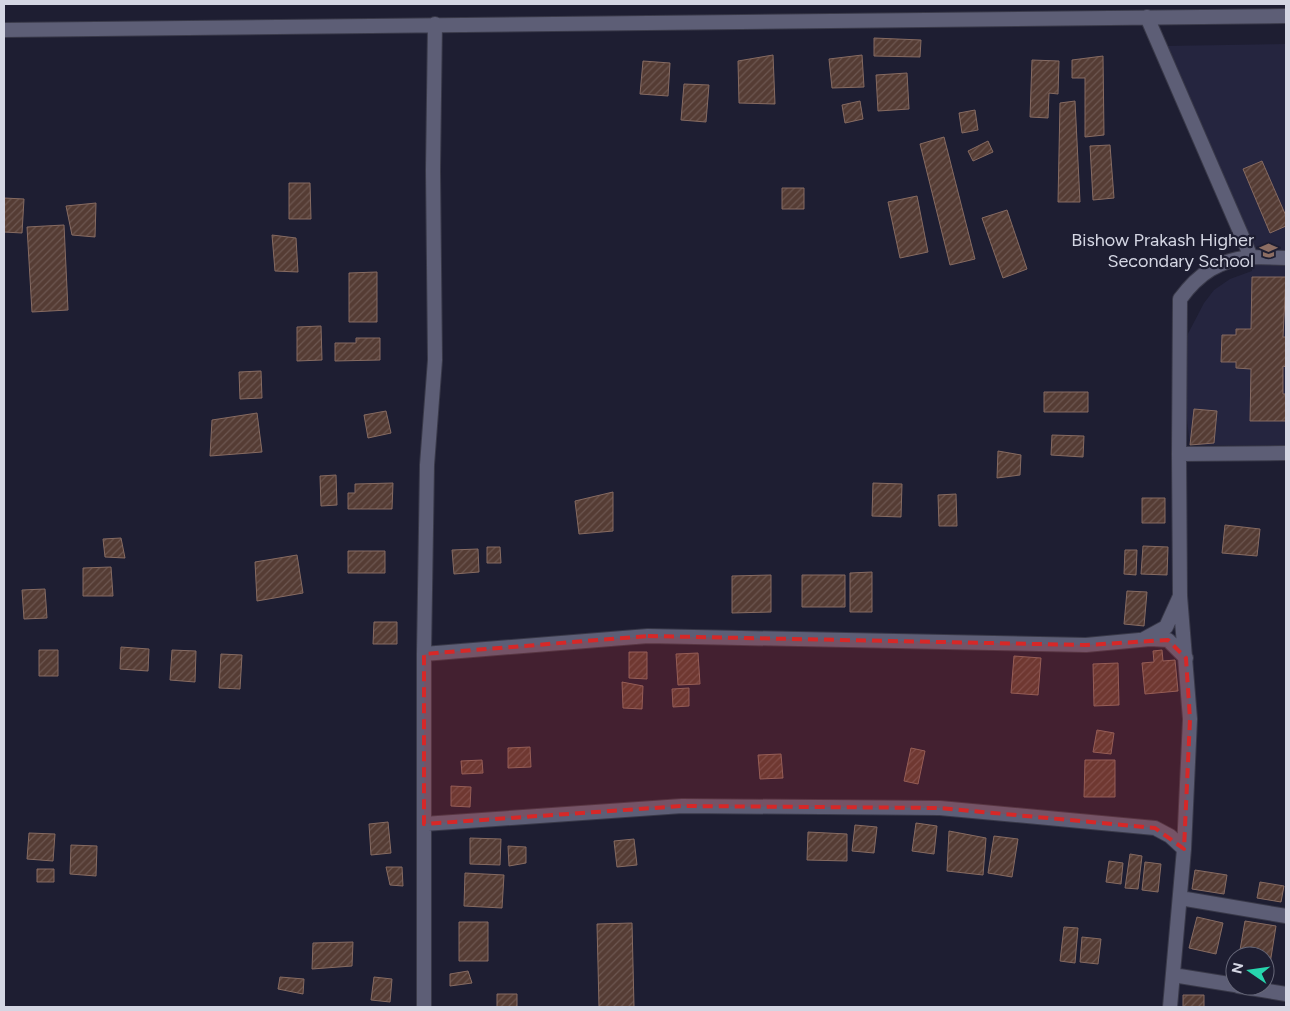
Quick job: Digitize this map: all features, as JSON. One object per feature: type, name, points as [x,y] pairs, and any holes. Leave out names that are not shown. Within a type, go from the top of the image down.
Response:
[{"type":"street","points":[[4,30],[1286,16]]},
{"type":"street","points":[[1147,17],[1251,257]]},
{"type":"street","points":[[424,1007],[424,654],[427,465],[435,360],[433,170],[435,24]]},
{"type":"street","points":[[1170,1007],[1184,848],[1190,719],[1180,596],[1180,299],[1195,280],[1230,259],[1251,257],[1286,258]]},
{"type":"street","points":[[1179,454],[1286,453]]},
{"type":"street","points":[[1141,640],[1166,627],[1180,596]]},
{"type":"street","points":[[424,654],[648,636],[1086,645],[1141,640],[1168,640],[1186,658]]},
{"type":"street","points":[[424,824],[682,806],[940,808],[1155,828],[1170,836],[1184,848]]},
{"type":"street","points":[[1180,898],[1286,916]]},
{"type":"street","points":[[1173,974],[1225,984]]},
{"type":"highlighted area","points":[[648,636],[1086,645],[1168,640],[1186,658],[1190,719],[1184,849],[1155,828],[940,808],[682,806],[424,824],[424,654]]},
{"type":"shaded area","name":"Bishow Prakash Higher Secondary School","points":[[1286,44],[1286,446],[1190,445],[1179,351],[1204,303],[1214,290],[1230,279],[1252,271],[1251,257],[1164,46]]},
{"type":"building","points":[[874,38],[921,40],[920,57],[874,56]]},
{"type":"building","points":[[773,55],[775,104],[739,103],[738,61]]},
{"type":"building","points":[[862,55],[864,87],[832,88],[829,59]]},
{"type":"building","points":[[1103,56],[1104,135],[1085,137],[1085,78],[1072,78],[1072,60]]},
{"type":"building","points":[[1032,60],[1059,61],[1058,94],[1049,93],[1048,118],[1030,117]]},
{"type":"building","points":[[643,61],[670,63],[668,96],[640,94]]},
{"type":"building","points":[[907,73],[909,109],[878,111],[876,75]]},
{"type":"building","points":[[684,84],[709,85],[706,122],[681,120]]},
{"type":"building","points":[[860,101],[863,119],[845,123],[842,105]]},
{"type":"building","points":[[1075,101],[1080,202],[1058,202],[1060,103]]},
{"type":"building","points":[[975,110],[978,130],[962,133],[959,113]]},
{"type":"building","points":[[944,137],[975,259],[950,265],[920,144]]},
{"type":"building","points":[[988,141],[993,152],[973,161],[968,151]]},
{"type":"building","points":[[1110,145],[1114,198],[1093,200],[1090,146]]},
{"type":"building","points":[[1262,161],[1286,216],[1286,226],[1270,233],[1243,169]]},
{"type":"building","points":[[289,183],[310,183],[311,219],[289,219]]},
{"type":"building","points":[[782,188],[804,188],[804,209],[782,209]]},
{"type":"building","points":[[917,196],[928,252],[900,258],[888,202]]},
{"type":"building","points":[[4,198],[24,199],[22,233],[4,232]]},
{"type":"building","points":[[96,203],[95,237],[72,235],[66,206]]},
{"type":"building","points":[[1007,210],[1027,269],[1003,278],[982,218]]},
{"type":"building","points":[[64,225],[68,310],[32,312],[27,227]]},
{"type":"building","points":[[272,235],[296,238],[298,272],[275,271]]},
{"type":"building","points":[[377,272],[377,322],[349,322],[349,273]]},
{"type":"building","points":[[1252,277],[1286,277],[1283,337],[1286,337],[1286,367],[1283,366],[1283,394],[1286,394],[1286,421],[1250,421],[1251,369],[1236,368],[1236,362],[1221,362],[1222,335],[1236,335],[1236,329],[1251,329]]},
{"type":"building","points":[[321,326],[322,360],[297,361],[297,327]]},
{"type":"building","points":[[356,338],[380,338],[380,360],[335,361],[335,343],[356,343]]},
{"type":"building","points":[[261,371],[262,398],[240,399],[239,372]]},
{"type":"building","points":[[1044,392],[1088,392],[1088,412],[1044,412]]},
{"type":"building","points":[[1194,409],[1217,411],[1214,443],[1190,445]]},
{"type":"building","points":[[386,411],[391,433],[368,438],[364,415]]},
{"type":"building","points":[[257,413],[262,452],[210,456],[212,420]]},
{"type":"building","points":[[1052,435],[1084,436],[1083,457],[1051,455]]},
{"type":"building","points":[[998,451],[1021,455],[1020,475],[997,478]]},
{"type":"building","points":[[336,475],[337,505],[321,506],[320,476]]},
{"type":"building","points":[[393,483],[392,509],[348,509],[348,493],[355,493],[355,484]]},
{"type":"building","points":[[873,483],[902,484],[901,517],[872,516]]},
{"type":"building","points":[[613,492],[613,531],[579,534],[575,501]]},
{"type":"building","points":[[956,494],[957,526],[939,526],[938,495]]},
{"type":"building","points":[[1142,498],[1165,498],[1165,523],[1142,523]]},
{"type":"building","points":[[1225,525],[1260,529],[1257,556],[1222,553]]},
{"type":"building","points":[[121,538],[125,558],[105,557],[103,539]]},
{"type":"building","points":[[1143,546],[1168,547],[1167,575],[1141,574]]},
{"type":"building","points":[[487,547],[500,547],[501,563],[487,563]]},
{"type":"building","points":[[478,549],[479,572],[454,574],[452,550]]},
{"type":"building","points":[[1125,550],[1137,550],[1136,575],[1124,574]]},
{"type":"building","points":[[348,551],[385,551],[385,573],[348,573]]},
{"type":"building","points":[[297,555],[303,593],[257,601],[255,562]]},
{"type":"building","points":[[111,567],[113,596],[83,596],[83,568]]},
{"type":"building","points":[[872,572],[872,612],[850,612],[850,573]]},
{"type":"building","points":[[771,575],[771,612],[732,613],[732,576]]},
{"type":"building","points":[[802,575],[845,575],[845,607],[802,607]]},
{"type":"building","points":[[45,589],[47,618],[24,619],[22,590]]},
{"type":"building","points":[[1127,591],[1147,592],[1144,626],[1124,624]]},
{"type":"building","points":[[374,622],[397,622],[397,644],[373,644]]},
{"type":"building","points":[[121,647],[149,649],[148,671],[120,669]]},
{"type":"building","points":[[39,650],[58,650],[58,676],[39,676]]},
{"type":"building","points":[[172,650],[196,651],[195,682],[170,680]]},
{"type":"building","points":[[1162,650],[1163,661],[1175,660],[1178,691],[1145,694],[1142,663],[1154,662],[1153,651]]},
{"type":"building","points":[[629,652],[647,652],[647,679],[629,678]]},
{"type":"building","points":[[698,653],[700,684],[678,685],[676,654]]},
{"type":"building","points":[[221,654],[242,655],[240,689],[219,688]]},
{"type":"building","points":[[1014,656],[1041,658],[1038,695],[1011,693]]},
{"type":"building","points":[[1118,663],[1119,705],[1094,706],[1093,664]]},
{"type":"building","points":[[622,682],[643,686],[642,709],[623,708]]},
{"type":"building","points":[[689,688],[689,706],[673,707],[672,689]]},
{"type":"building","points":[[1097,730],[1114,733],[1111,754],[1093,752]]},
{"type":"building","points":[[530,747],[531,767],[508,768],[508,748]]},
{"type":"building","points":[[911,748],[925,751],[918,784],[904,781]]},
{"type":"building","points":[[781,754],[783,778],[760,779],[758,755]]},
{"type":"building","points":[[482,760],[483,773],[462,774],[461,761]]},
{"type":"building","points":[[1085,760],[1115,760],[1115,797],[1084,797]]},
{"type":"building","points":[[451,786],[471,787],[470,807],[451,806]]},
{"type":"building","points":[[388,822],[391,853],[371,855],[369,824]]},
{"type":"building","points":[[916,823],[937,826],[934,854],[912,851]]},
{"type":"building","points":[[855,825],[877,827],[874,853],[852,851]]},
{"type":"building","points":[[949,831],[986,838],[983,875],[947,871]]},
{"type":"building","points":[[808,832],[847,834],[847,861],[807,860]]},
{"type":"building","points":[[29,833],[55,834],[53,861],[27,859]]},
{"type":"building","points":[[994,836],[1018,839],[1012,877],[988,873]]},
{"type":"building","points":[[470,838],[501,839],[500,865],[470,864]]},
{"type":"building","points":[[634,839],[637,865],[617,867],[614,841]]},
{"type":"building","points":[[71,845],[97,846],[96,876],[70,874]]},
{"type":"building","points":[[508,846],[526,847],[526,863],[509,866]]},
{"type":"building","points":[[1130,854],[1142,856],[1138,889],[1125,888]]},
{"type":"building","points":[[1109,861],[1123,863],[1121,884],[1106,882]]},
{"type":"building","points":[[1145,862],[1161,864],[1158,892],[1142,890]]},
{"type":"building","points":[[386,867],[402,867],[403,886],[390,885]]},
{"type":"building","points":[[37,869],[54,869],[54,882],[37,882]]},
{"type":"building","points":[[1195,870],[1227,875],[1224,894],[1192,889]]},
{"type":"building","points":[[465,873],[504,875],[502,908],[464,906]]},
{"type":"building","points":[[1260,882],[1284,886],[1281,902],[1257,898]]},
{"type":"building","points":[[1197,917],[1223,923],[1216,954],[1189,948]]},
{"type":"building","points":[[1245,921],[1276,926],[1273,946],[1241,946]]},
{"type":"building","points":[[459,922],[488,922],[488,961],[459,961]]},
{"type":"building","points":[[632,923],[634,1007],[599,1007],[597,924]]},
{"type":"building","points":[[1064,927],[1078,928],[1075,963],[1060,961]]},
{"type":"building","points":[[1082,937],[1101,939],[1098,964],[1080,962]]},
{"type":"building","points":[[353,942],[352,966],[312,969],[313,943]]},
{"type":"building","points":[[468,971],[472,983],[450,986],[450,974]]},
{"type":"building","points":[[280,977],[304,979],[303,994],[278,989]]},
{"type":"building","points":[[374,977],[392,979],[390,1002],[371,1000]]},
{"type":"building","points":[[497,994],[517,994],[517,1007],[497,1007]]},
{"type":"building","points":[[1183,995],[1204,995],[1204,1007],[1183,1007]]},
{"type":"place","name":"Bishow Prakash Higher Secondary School","points":[[1268,250]]}]
